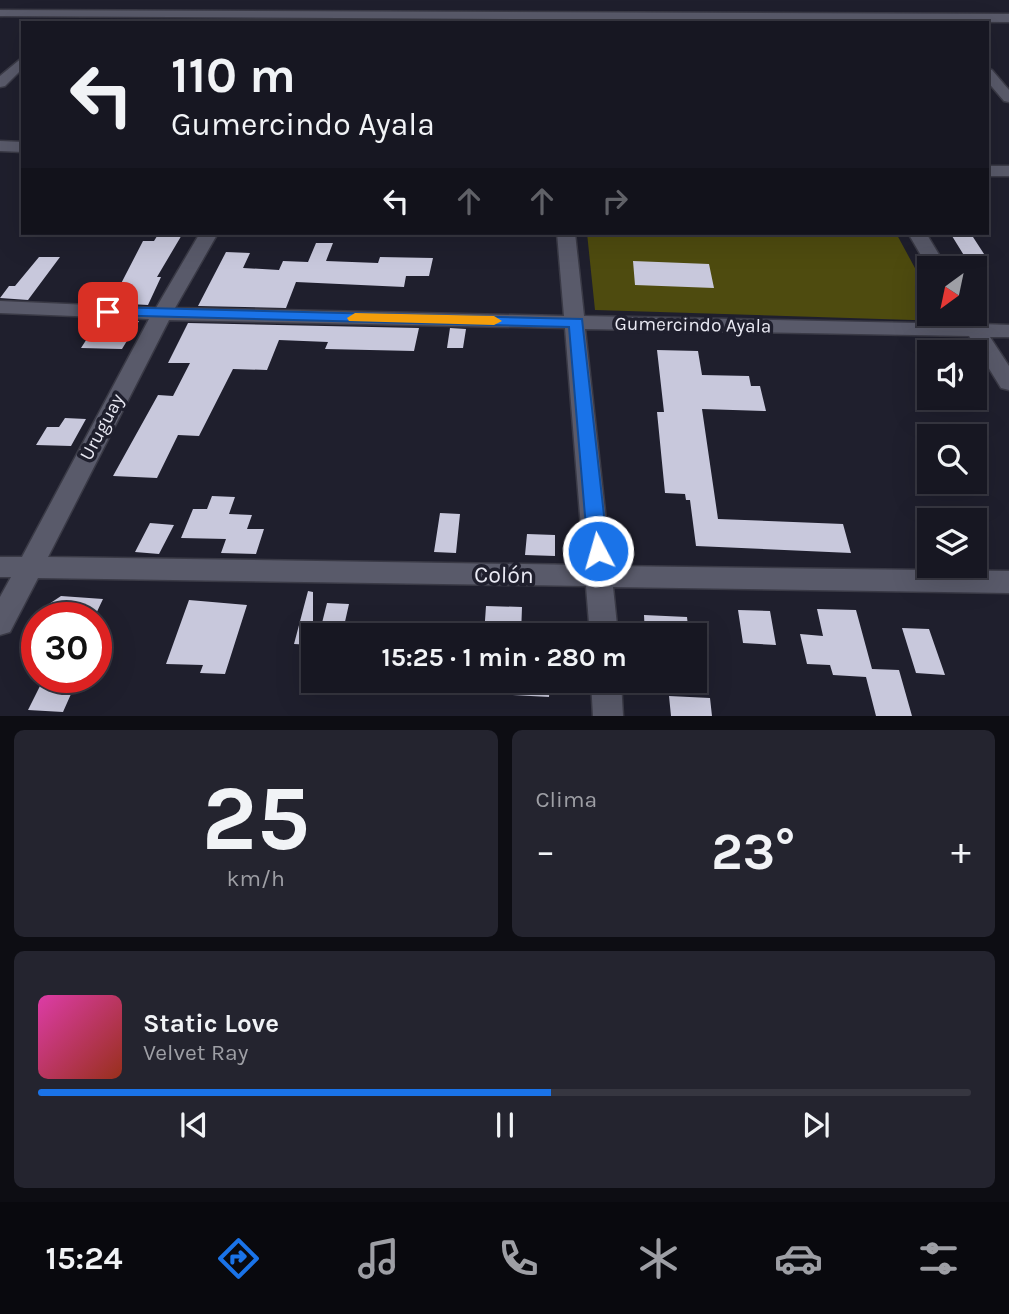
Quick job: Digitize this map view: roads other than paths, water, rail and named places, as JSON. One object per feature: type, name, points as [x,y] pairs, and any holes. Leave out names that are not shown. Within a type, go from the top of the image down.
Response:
[{"type":"street","points":[[0,13],[318,18],[1009,18]]},
{"type":"street","points":[[66,21],[74,13]]},
{"type":"street","points":[[0,60],[21,60]]},
{"type":"street","points":[[0,83],[21,62]]},
{"type":"street","points":[[989,75],[1009,98]]},
{"type":"street","points":[[0,146],[21,147]]},
{"type":"street","points":[[989,171],[1009,172]]},
{"type":"street","name":"Uruguay","points":[[0,624],[162,314],[208,235]]},
{"type":"street","points":[[566,235],[603,623]]},
{"type":"street","points":[[919,235],[931,256]]},
{"type":"street","name":"Gumercindo Ayala","points":[[0,307],[162,314],[576,323],[917,322]]},
{"type":"street","points":[[973,326],[1009,383]]},
{"type":"street","name":"Gumercindo Ayala","points":[[987,326],[1009,331]]},
{"type":"street","name":"Colón","points":[[0,567],[1009,582]]},
{"type":"street","points":[[607,693],[608,716]]}]
